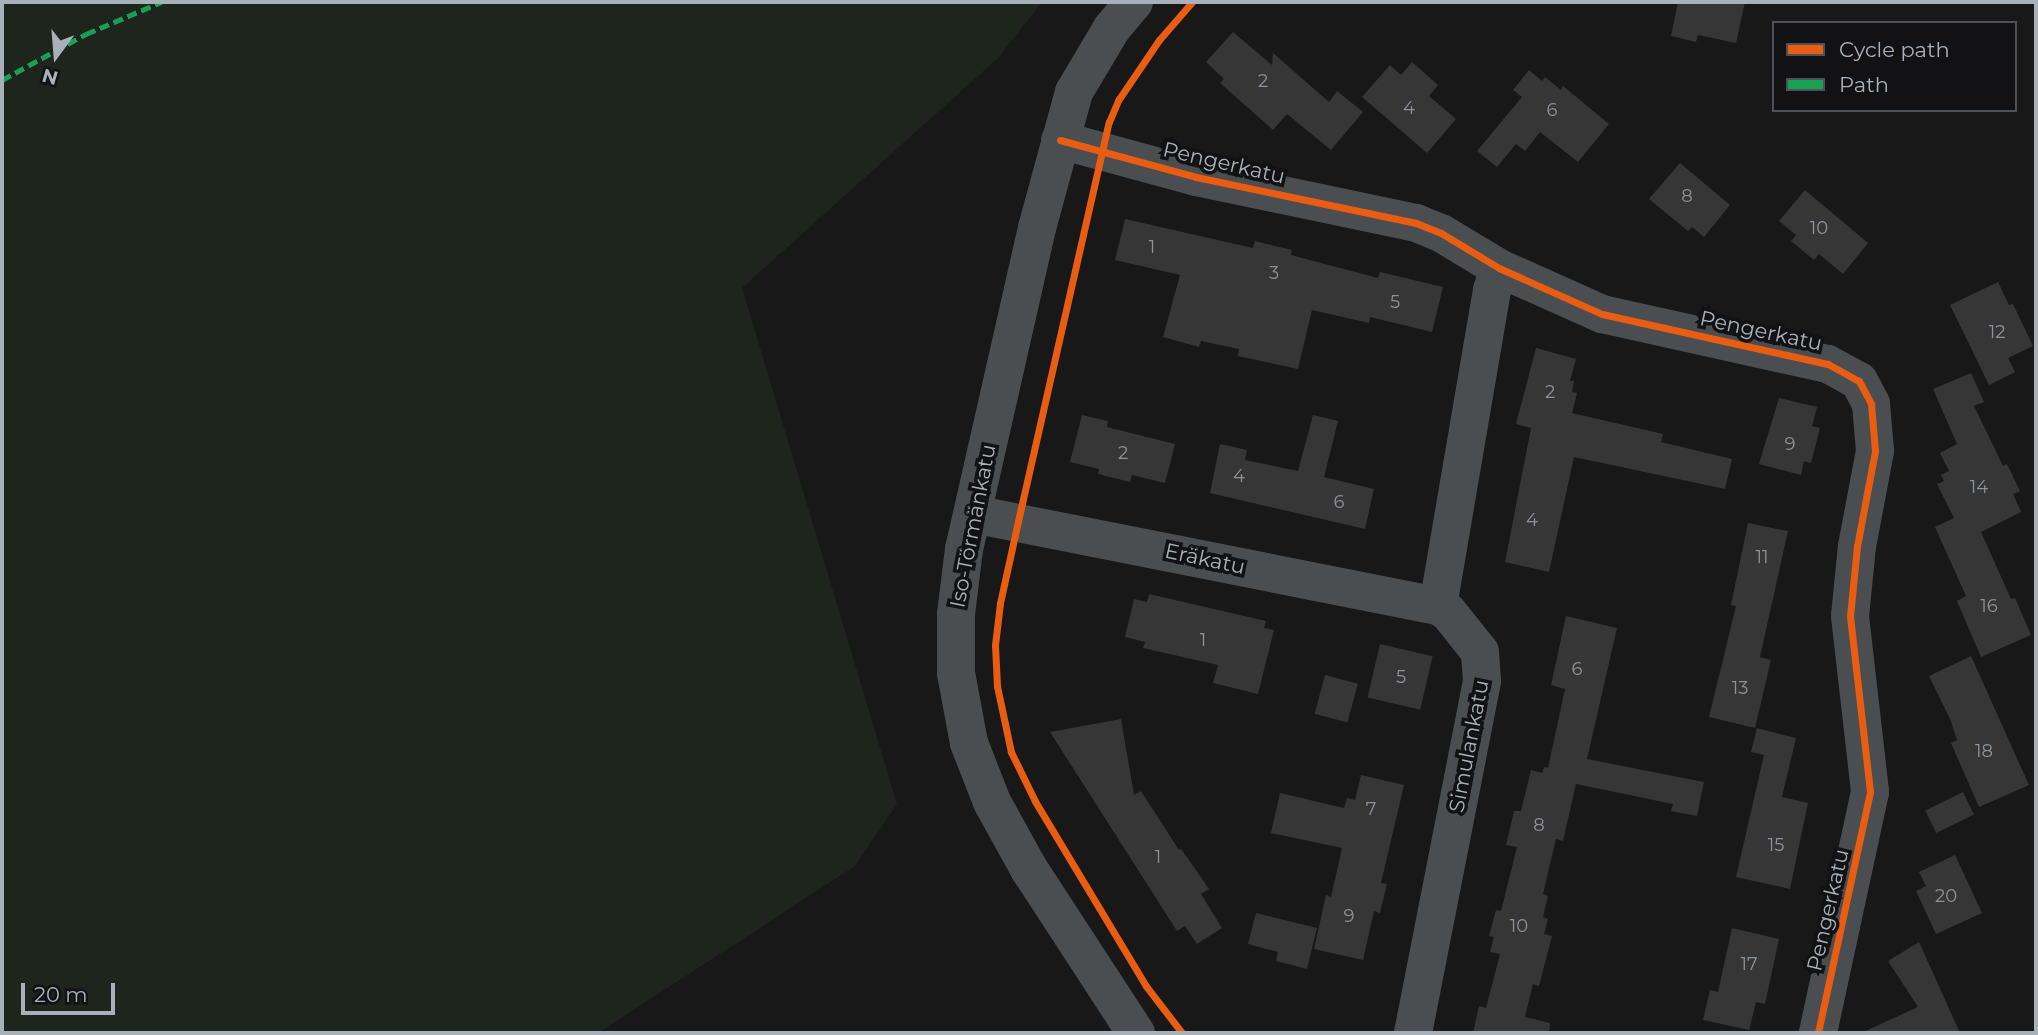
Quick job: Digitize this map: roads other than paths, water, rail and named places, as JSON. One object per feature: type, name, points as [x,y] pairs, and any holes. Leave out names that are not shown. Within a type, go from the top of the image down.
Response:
[{"type":"street","name":"Iso-Törmänkatu","points":[[1134,2],[1112,28],[1074,92],[1060,140],[1037,228],[972,514],[956,614],[956,673],[969,743],[992,802],[1029,869],[1136,1033]]},
{"type":"street","name":"Pengerkatu","points":[[1060,140],[1196,177],[1416,223],[1441,233],[1499,268],[1602,314],[1828,364],[1848,372],[1867,391],[1874,418],[1874,470],[1857,546],[1850,615],[1870,792],[1818,1033]]},
{"type":"street","points":[[1438,606],[1492,289],[1499,268]]},
{"type":"street","name":"Eräkatu","points":[[972,514],[1438,606]]},
{"type":"street","name":"Simulankatu","points":[[1413,1033],[1482,681],[1480,652],[1448,612],[1438,606]]}]
